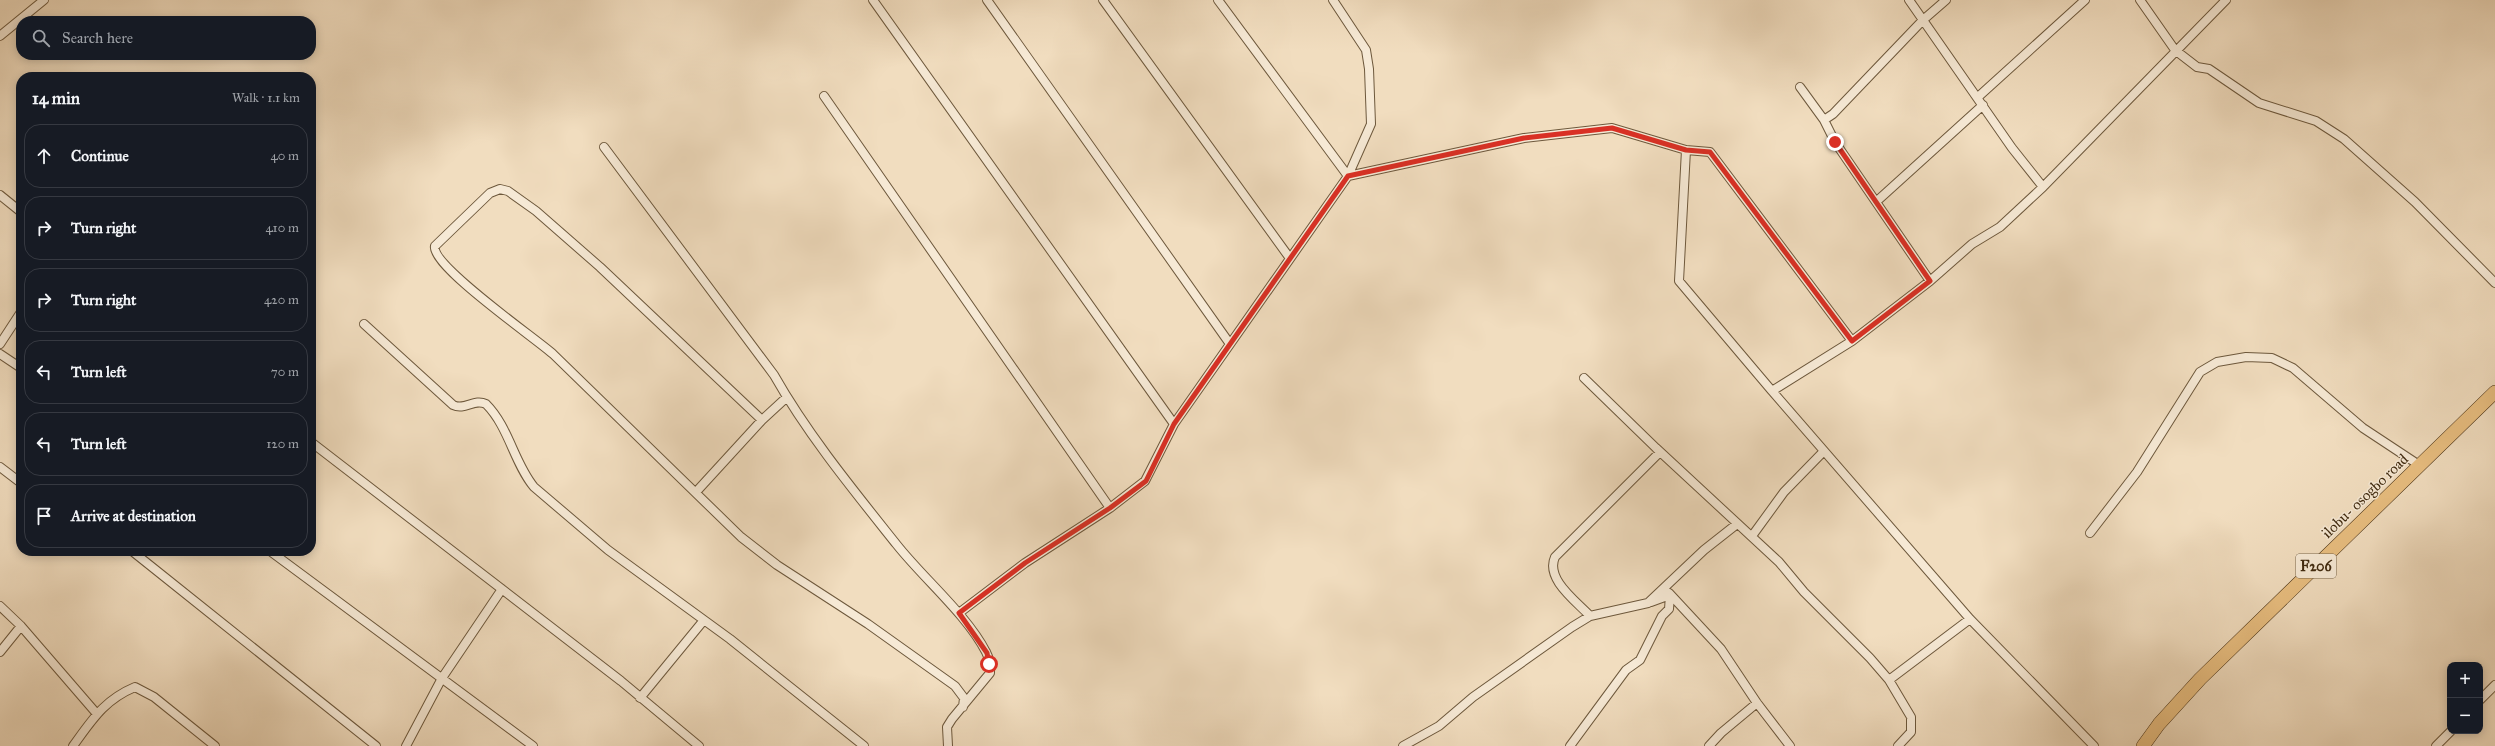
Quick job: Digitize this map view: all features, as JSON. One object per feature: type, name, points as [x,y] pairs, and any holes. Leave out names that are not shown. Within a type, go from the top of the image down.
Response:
[{"type":"main road","name":"ilobu- osogbo road","points":[[2143,746],[2159,724],[2200,679],[2495,392]]},
{"type":"street","points":[[24,16],[44,0]]},
{"type":"street","points":[[873,0],[1174,424]]},
{"type":"street","points":[[987,0],[1230,344]]},
{"type":"street","points":[[1102,0],[1289,257]]},
{"type":"street","points":[[1218,0],[1348,176]]},
{"type":"street","points":[[959,613],[1025,563],[1110,508],[1146,481],[1174,424],[1289,257],[1348,176],[1371,124],[1369,70],[1366,50],[1333,0]]},
{"type":"street","points":[[1909,0],[2012,148],[2043,187]]},
{"type":"street","points":[[1824,120],[1833,114],[1923,20],[1946,0]]},
{"type":"street","points":[[1978,98],[2085,0]]},
{"type":"street","points":[[2140,0],[2175,50],[2197,67],[2209,70],[2259,103],[2316,121],[2344,139],[2415,202],[2495,284]]},
{"type":"street","points":[[1772,391],[1852,341],[1930,281],[1972,244],[2000,227],[2043,187],[2175,50],[2226,0]]},
{"type":"street","points":[[0,36],[16,23]]},
{"type":"street","points":[[1800,87],[1824,120],[1835,142],[1877,201],[1930,281]]},
{"type":"street","points":[[824,96],[1110,508]]},
{"type":"street","points":[[1877,201],[1983,105]]},
{"type":"street","points":[[1348,176],[1524,138],[1612,128],[1686,150],[1710,152],[1852,341]]},
{"type":"street","points":[[604,147],[765,362],[787,397],[898,546],[959,613],[987,653],[990,668],[985,680],[947,728],[948,746]]},
{"type":"street","points":[[1686,150],[1679,281],[1772,391],[1970,619],[2094,746]]},
{"type":"street","points":[[762,420],[600,267],[536,210],[508,191],[500,189],[490,193],[444,236],[434,250],[439,258],[492,307],[548,349],[741,537],[777,565],[868,624],[955,686],[964,698],[963,707]]},
{"type":"street","points":[[0,195],[16,208]]},
{"type":"street","points":[[0,344],[16,320]]},
{"type":"street","points":[[364,324],[453,405],[463,407],[476,401],[486,404],[506,433],[528,480],[534,487],[647,580],[704,620],[864,746]]},
{"type":"street","points":[[0,354],[16,365]]},
{"type":"street","points":[[2090,533],[2145,461],[2200,372],[2217,362],[2246,357],[2272,358],[2292,368],[2363,428],[2419,465]]},
{"type":"street","points":[[1584,378],[1660,452],[1779,562],[1804,592],[1889,680],[1911,717],[1911,732],[1898,746]]},
{"type":"street","points":[[696,492],[762,420],[787,397]]},
{"type":"street","points":[[316,446],[502,589],[699,746]]},
{"type":"street","points":[[1752,536],[1784,492],[1824,451]]},
{"type":"street","points":[[1590,616],[1554,576],[1551,564],[1553,560],[1660,452]]},
{"type":"street","points":[[0,467],[16,479]]},
{"type":"street","points":[[1648,603],[1704,550],[1737,524]]},
{"type":"street","points":[[138,556],[376,746]]},
{"type":"street","points":[[277,556],[533,746]]},
{"type":"street","points":[[1665,586],[1670,595],[1721,650],[1757,703],[1790,746]]},
{"type":"street","points":[[406,746],[442,678],[502,589]]},
{"type":"street","points":[[1403,746],[1439,726],[1473,698],[1572,627],[1590,616],[1648,603],[1670,595]]},
{"type":"street","points":[[1570,746],[1626,670],[1640,660],[1662,616],[1669,609],[1670,595]]},
{"type":"street","points":[[0,606],[22,626],[97,714]]},
{"type":"street","points":[[1889,680],[1970,619]]},
{"type":"street","points":[[640,698],[704,620]]},
{"type":"street","points":[[0,652],[22,626]]},
{"type":"street","points":[[2482,698],[2495,685]]},
{"type":"street","points":[[73,746],[97,714],[117,695],[135,687],[154,697],[215,746]]},
{"type":"street","points":[[1709,746],[1721,733],[1757,703]]},
{"type":"street","points":[[2436,746],[2448,734]]},
{"type":"route","points":[[989,664],[987,653],[959,613],[1025,563],[1110,508],[1146,481],[1174,424],[1289,257],[1348,176],[1524,138],[1612,128],[1686,150],[1710,152],[1852,341],[1930,281],[1835,142]]}]
